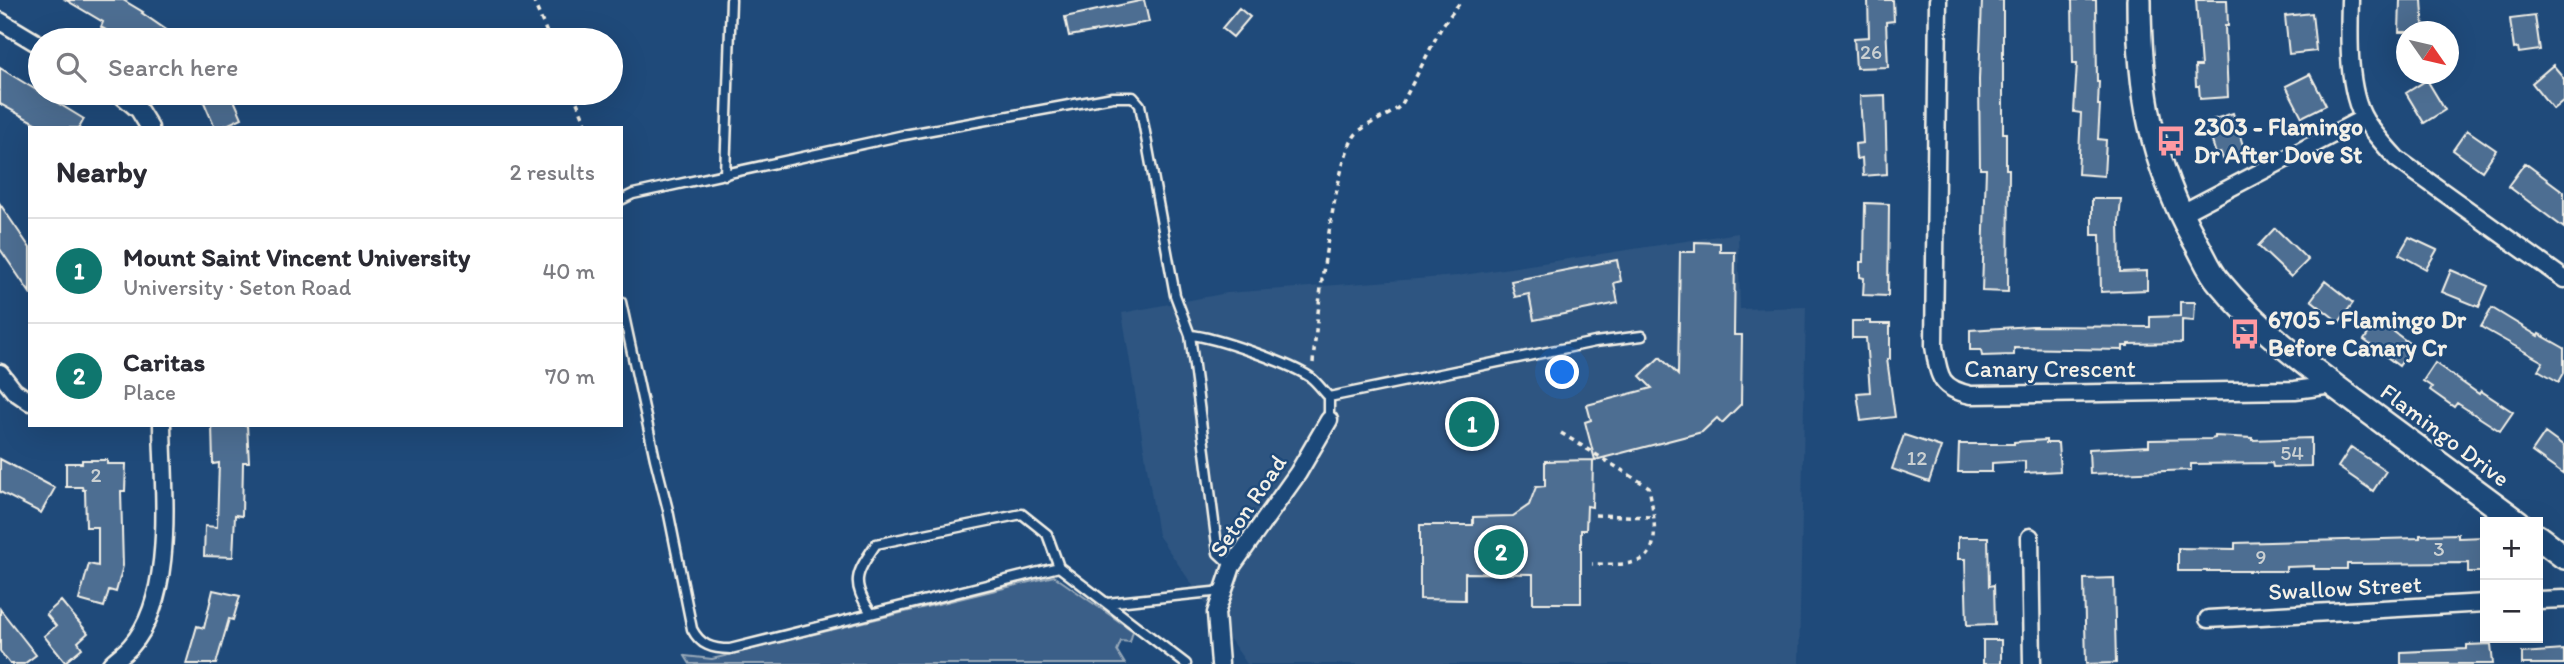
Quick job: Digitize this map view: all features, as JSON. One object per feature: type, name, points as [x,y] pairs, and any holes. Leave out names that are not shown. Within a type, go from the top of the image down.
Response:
[{"type":"street","name":"Canary Crescent","points":[[1938,0],[1934,346],[1938,374],[1952,391],[1971,395],[2295,390],[2333,385]]},
{"type":"street","name":"Flamingo Drive","points":[[2140,0],[2139,43],[2147,112],[2162,171],[2180,214],[2217,281],[2249,315],[2333,385],[2511,517]]},
{"type":"street","points":[[2350,0],[2353,81],[2364,118],[2397,159],[2564,279]]},
{"type":"street","points":[[0,21],[28,38]]},
{"type":"street","points":[[133,105],[149,126]]},
{"type":"street","points":[[2180,214],[2364,118]]},
{"type":"street","points":[[0,373],[14,391],[28,401]]},
{"type":"street","name":"Seton Road","points":[[1220,664],[1216,613],[1232,566],[1298,473],[1329,420]]},
{"type":"street","points":[[111,664],[132,645],[150,614],[162,576],[162,427]]},
{"type":"street","points":[[2030,537],[2032,664]]},
{"type":"street","points":[[2543,541],[2564,557]]},
{"type":"street","points":[[2543,600],[2564,599]]},
{"type":"street","name":"Swallow Street","points":[[2208,618],[2480,603]]},
{"type":"lane","points":[[725,175],[731,0]]},
{"type":"lane","points":[[623,199],[633,194],[904,135],[1113,97],[1133,97],[1140,105],[1175,295],[1190,335],[1218,553],[1232,566]]},
{"type":"lane","points":[[623,312],[691,625],[697,639],[708,647],[730,649],[1059,567]]},
{"type":"lane","points":[[1190,335],[1215,339],[1311,377],[1329,397],[1329,420]]},
{"type":"lane","points":[[1329,397],[1595,342],[1642,336]]},
{"type":"lane","points":[[871,614],[859,594],[858,571],[876,544],[1022,514],[1047,534],[1059,567],[1186,664]]},
{"type":"lane","points":[[1107,603],[1222,592]]},
{"type":"path","points":[[533,0],[545,28]]},
{"type":"path","points":[[1311,377],[1318,303],[1341,169],[1349,148],[1356,134],[1402,104],[1442,26],[1462,0]]},
{"type":"path","points":[[578,105],[587,126]]},
{"type":"path","points":[[1561,433],[1649,487],[1654,540],[1651,551],[1644,559],[1631,563],[1592,564]]},
{"type":"path","points":[[1595,515],[1653,517]]},
{"type":"shaded area","points":[[1738,233],[1740,309],[1806,307],[1799,664],[1247,664],[1158,535],[1122,313],[1227,293],[1457,276]]},
{"type":"shaded area","points":[[1054,576],[1133,631],[1130,642],[1121,641],[1117,651],[1125,664],[690,664],[685,656],[712,659]]},
{"type":"building","points":[[66,0],[123,0],[164,28],[103,28],[103,22]]},
{"type":"building","points":[[1144,0],[1149,22],[1069,36],[1065,17]]},
{"type":"building","points":[[1868,0],[1893,0],[1894,21],[1886,22],[1888,67],[1856,68],[1854,38],[1869,37]]},
{"type":"building","points":[[1982,0],[2003,0],[2003,133],[2006,133],[2006,169],[2009,169],[2008,292],[1982,291],[1986,169],[1980,169]]},
{"type":"building","points":[[2072,0],[2096,0],[2097,82],[2100,105],[2098,139],[2106,140],[2104,176],[2078,174],[2081,113],[2074,112],[2077,63],[2073,63]]},
{"type":"building","points":[[2196,0],[2227,0],[2228,26],[2225,26],[2228,97],[2200,99],[2195,66],[2201,66]]},
{"type":"building","points":[[2400,0],[2422,0],[2423,21],[2399,21]]},
{"type":"building","points":[[1239,8],[1250,17],[1233,37],[1222,28]]},
{"type":"building","points":[[2312,13],[2316,51],[2289,54],[2285,16]]},
{"type":"building","points":[[2535,16],[2540,50],[2519,53],[2518,48],[2514,49],[2510,19]]},
{"type":"building","points":[[2553,65],[2564,78],[2564,100],[2553,109],[2532,83]]},
{"type":"building","points":[[0,68],[28,85],[28,105],[61,105],[84,119],[80,126],[40,126],[0,104]]},
{"type":"building","points":[[2310,74],[2326,105],[2302,117],[2286,86]]},
{"type":"building","points":[[2421,84],[2429,84],[2445,110],[2424,123],[2406,93]]},
{"type":"building","points":[[1885,95],[1887,174],[1863,176],[1862,158],[1856,159],[1855,144],[1863,143],[1860,96]]},
{"type":"building","points":[[205,105],[236,105],[242,118],[224,126],[214,126]]},
{"type":"building","points":[[2233,113],[2246,155],[2224,162],[2221,153],[2216,154],[2206,122]]},
{"type":"building","points":[[2467,130],[2496,150],[2482,171],[2453,150]]},
{"type":"building","points":[[2525,163],[2564,192],[2564,228],[2508,186]]},
{"type":"building","points":[[2092,199],[2121,199],[2120,272],[2147,271],[2147,290],[2101,292],[2100,235],[2092,235]]},
{"type":"building","points":[[1865,203],[1889,204],[1888,296],[1863,295],[1864,278],[1860,277],[1860,262],[1864,262]]},
{"type":"building","points":[[0,204],[28,245],[28,290],[0,249]]},
{"type":"building","points":[[2275,228],[2308,260],[2291,277],[2258,246]]},
{"type":"building","points":[[2409,237],[2437,250],[2426,269],[2399,254]]},
{"type":"building","points":[[1695,242],[1720,243],[1720,252],[1735,252],[1734,335],[1742,335],[1741,404],[1722,423],[1717,418],[1702,432],[1595,460],[1585,422],[1591,420],[1587,405],[1652,388],[1640,376],[1660,357],[1678,375],[1680,252],[1695,252]]},
{"type":"building","points":[[1617,260],[1621,281],[1614,283],[1618,303],[1534,320],[1529,294],[1515,297],[1511,281]]},
{"type":"building","points":[[2451,270],[2488,286],[2479,307],[2442,292]]},
{"type":"building","points":[[2325,281],[2353,303],[2339,322],[2311,300]]},
{"type":"building","points":[[2180,302],[2195,302],[2194,321],[2182,320],[2182,343],[2128,344],[2123,346],[2123,350],[2014,348],[2014,355],[1982,356],[1981,350],[1970,350],[1970,330],[2032,326],[2150,327],[2150,317],[2180,316]]},
{"type":"building","points":[[2492,308],[2538,336],[2539,334],[2564,348],[2564,373],[2559,382],[2538,370],[2543,362],[2481,327]]},
{"type":"building","points":[[2378,320],[2413,346],[2399,366],[2364,340]]},
{"type":"building","points":[[1852,321],[1890,324],[1890,359],[1887,359],[1895,417],[1861,421],[1857,393],[1870,392],[1866,338],[1852,338]]},
{"type":"building","points":[[2435,363],[2479,394],[2481,391],[2513,412],[2500,431],[2457,403],[2454,407],[2430,390],[2432,387],[2423,381]]},
{"type":"building","points":[[212,427],[247,427],[249,462],[243,462],[242,516],[235,515],[233,557],[204,556],[205,526],[217,527],[219,463],[213,464]]},
{"type":"building","points":[[2545,433],[2564,447],[2564,475],[2532,452]]},
{"type":"building","points":[[1904,435],[1941,447],[1929,482],[1892,469]]},
{"type":"building","points":[[2215,436],[2252,440],[2311,438],[2311,466],[2273,467],[2272,463],[2191,464],[2191,470],[2090,474],[2089,449],[2149,446],[2149,440],[2211,439]]},
{"type":"building","points":[[2046,440],[2046,443],[2058,443],[2060,471],[2025,473],[2025,461],[1992,463],[1992,472],[1958,472],[1959,444],[2014,444]]},
{"type":"building","points":[[2351,447],[2386,471],[2373,491],[2338,467]]},
{"type":"building","points":[[0,459],[55,488],[41,513],[0,492]]},
{"type":"building","points":[[82,460],[107,460],[107,464],[126,464],[125,491],[121,491],[123,566],[116,592],[109,590],[104,607],[79,600],[89,564],[98,566],[98,527],[86,527],[85,490],[82,487],[66,487],[66,463],[82,463]]},
{"type":"building","points":[[1593,460],[1592,507],[1587,506],[1586,530],[1581,530],[1581,603],[1533,603],[1533,574],[1465,573],[1465,600],[1420,599],[1420,525],[1473,525],[1473,517],[1513,516],[1529,505],[1536,487],[1545,486],[1545,461]]},
{"type":"building","points":[[2458,534],[2458,538],[2480,537],[2480,572],[2468,572],[2468,563],[2347,564],[2347,569],[2314,569],[2314,566],[2286,567],[2286,571],[2178,571],[2178,548],[2235,549],[2235,543],[2420,538],[2420,535]]},
{"type":"building","points":[[1958,537],[1988,537],[1989,586],[1994,585],[1995,624],[1967,625],[1965,559],[1958,559]]},
{"type":"building","points":[[2114,578],[2116,663],[2086,664],[2084,579]]},
{"type":"building","points":[[213,590],[240,596],[233,620],[229,619],[216,664],[186,664],[197,626],[204,628]]},
{"type":"building","points":[[61,601],[88,633],[78,642],[82,648],[65,662],[44,636],[56,626],[46,614]]},
{"type":"building","points":[[0,609],[36,655],[24,664],[10,664],[0,651]]},
{"type":"building","points":[[1983,640],[2001,640],[2001,664],[1983,664]]},
{"type":"building","points":[[2491,644],[2493,664],[2401,664],[2401,652],[2467,649],[2467,645]]},
{"type":"building","points":[[2564,650],[2564,664],[2522,664],[2522,653]]},
{"type":"place","name":"2303 - Flamingo Dr After Dove St","points":[[2171,141]]},
{"type":"place","name":"6705 - Flamingo Dr Before Canary Cr","points":[[2245,334]]},
{"type":"place","name":"Mount Saint Vincent University","points":[[1472,424]]},
{"type":"place","name":"Caritas","points":[[1501,552]]}]
